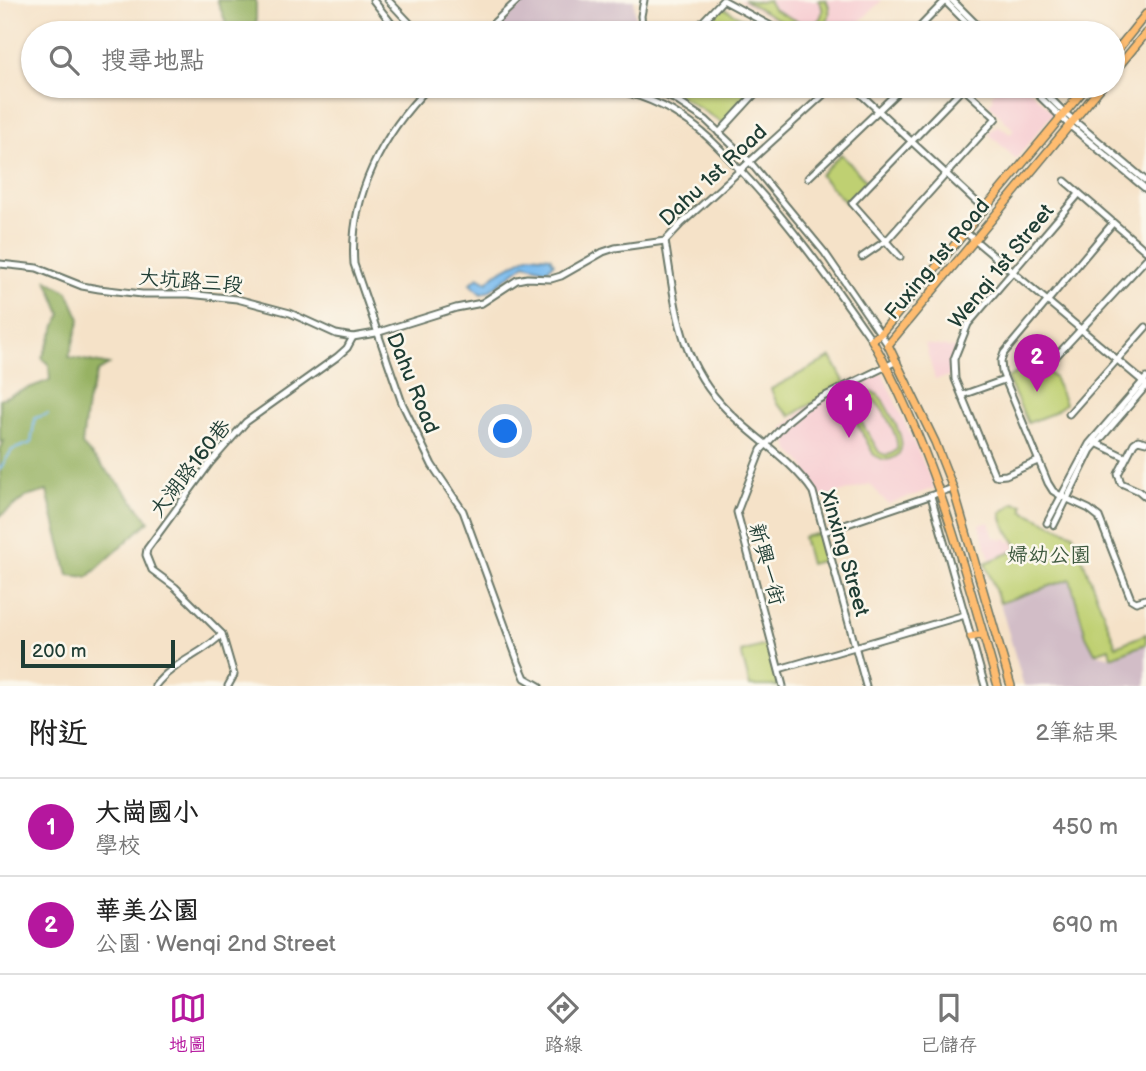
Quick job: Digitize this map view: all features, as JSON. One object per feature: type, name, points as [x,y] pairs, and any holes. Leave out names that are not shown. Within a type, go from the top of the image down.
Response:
[{"type":"main road","points":[[1125,40],[1146,14]]},
{"type":"main road","points":[[1125,58],[1146,33]]},
{"type":"main road","name":"Fuxing 1st Road","points":[[872,340],[882,332],[964,230],[1077,98]]},
{"type":"main road","name":"Fuxing 1st Road","points":[[872,340],[888,345],[1092,98]]},
{"type":"main road","points":[[872,340],[907,408],[941,493],[998,686]]},
{"type":"main road","points":[[888,345],[935,442],[953,488],[1011,686]]},
{"type":"main road","points":[[971,637],[983,634]]},
{"type":"street","points":[[373,0],[390,21]]},
{"type":"street","points":[[388,0],[408,21]]},
{"type":"street","points":[[496,21],[519,0]]},
{"type":"street","points":[[642,21],[644,0]]},
{"type":"street","points":[[703,21],[723,0],[762,21]]},
{"type":"street","points":[[926,21],[947,0]]},
{"type":"street","points":[[947,0],[966,21]]},
{"type":"street","points":[[947,0],[971,21]]},
{"type":"street","name":"Dahu Road","points":[[420,98],[391,132],[376,155],[364,189],[356,225],[354,264],[402,403],[420,444],[463,511],[525,678]]},
{"type":"street","points":[[642,98],[682,117],[705,134],[741,171],[818,262],[872,340]]},
{"type":"street","points":[[672,98],[706,120],[750,162],[825,253],[882,332],[888,345]]},
{"type":"street","points":[[719,132],[751,98]]},
{"type":"street","name":"Dahu 1st Road","points":[[766,445],[726,410],[689,356],[681,337],[665,241],[820,98]]},
{"type":"street","points":[[868,98],[911,142],[984,208]]},
{"type":"street","points":[[808,178],[892,98]]},
{"type":"street","points":[[900,257],[852,203],[952,98]]},
{"type":"street","points":[[862,257],[887,240],[996,118],[974,98]]},
{"type":"street","points":[[1043,98],[1146,189]]},
{"type":"street","points":[[1048,98],[1063,115]]},
{"type":"street","points":[[1071,122],[1146,181]]},
{"type":"street","points":[[1065,181],[1146,251]]},
{"type":"street","name":"Wenqi 1st Street","points":[[1038,461],[1006,475],[996,476],[955,379],[954,359],[962,334],[1079,194]]},
{"type":"street","points":[[1113,223],[1047,300],[1004,353],[1001,361],[1004,380],[1053,491],[1099,517],[1131,599],[1136,602],[1146,599]]},
{"type":"street","points":[[964,230],[1145,383],[1094,442],[1064,498],[1047,523]]},
{"type":"street","name":"大坑路三段","points":[[0,264],[37,268],[82,286],[99,289],[237,299],[290,313],[336,334],[353,337],[439,312],[482,303],[517,280],[561,276],[615,247],[665,241]]},
{"type":"street","points":[[1048,365],[1146,259]]},
{"type":"street","points":[[1069,414],[1146,327]]},
{"type":"street","name":"大湖路160巷","points":[[222,634],[175,587],[152,570],[146,555],[147,549],[210,463],[246,422],[337,357],[347,348],[353,337]]},
{"type":"street","name":"新興一街","points":[[783,686],[737,512],[754,463],[789,419],[805,407],[897,361]]},
{"type":"street","points":[[962,396],[1004,380]]},
{"type":"street","points":[[1146,442],[1138,440],[1134,443],[1118,474],[1121,483],[1146,497]]},
{"type":"street","points":[[1094,442],[1125,457]]},
{"type":"street","name":"Xinxing Street","points":[[766,445],[803,477],[813,492],[866,686]]},
{"type":"street","points":[[824,531],[953,488]]},
{"type":"street","points":[[931,496],[985,686]]},
{"type":"street","points":[[1054,525],[1064,498]]},
{"type":"street","points":[[779,669],[965,615]]},
{"type":"street","points":[[155,686],[178,664],[216,641],[222,634]]},
{"type":"street","points":[[222,634],[234,676],[228,686]]},
{"type":"street","points":[[520,686],[525,678],[539,686]]},
{"type":"shaded area","points":[[528,0],[634,0],[635,21],[504,21]]},
{"type":"shaded area","points":[[739,0],[882,0],[860,21],[778,21]]},
{"type":"shaded area","points":[[994,98],[1038,98],[1053,113],[1016,159],[988,133],[998,125],[1010,134],[1014,130],[989,104]]},
{"type":"shaded area","points":[[925,344],[955,348],[951,363],[952,376],[935,379]]},
{"type":"shaded area","points":[[882,373],[935,488],[888,504],[870,484],[821,498],[802,462],[789,450],[784,427],[811,405]]},
{"type":"shaded area","points":[[989,522],[994,538],[1013,541],[1016,550],[990,559],[979,525]]},
{"type":"shaded area","points":[[1070,579],[1086,636],[1095,653],[1111,657],[1146,644],[1146,686],[1024,686],[1000,603]]},
{"type":"green space","points":[[217,0],[256,0],[256,21],[225,21]]},
{"type":"green space","points":[[744,0],[768,0],[773,9],[797,21],[781,21]]},
{"type":"green space","points":[[818,0],[826,0],[829,15],[827,21],[818,21],[822,8]]},
{"type":"green space","points":[[722,7],[747,21],[709,21]]},
{"type":"green space","points":[[684,98],[749,98],[724,124]]},
{"type":"green space","points":[[841,154],[868,183],[846,203],[820,175]]},
{"type":"green space","points":[[47,280],[68,292],[80,319],[69,357],[109,365],[98,371],[87,403],[82,445],[121,486],[149,521],[88,577],[68,575],[47,491],[26,497],[0,516],[0,450],[4,441],[0,442],[0,399],[50,380],[49,365],[42,358],[61,314]]},
{"type":"green space","points":[[831,357],[845,383],[791,416],[777,404],[771,389]]},
{"type":"green space","points":[[1038,361],[1055,379],[1065,404],[1051,414],[1028,423],[1007,378]]},
{"type":"green space","points":[[867,392],[877,394],[882,399],[900,437],[900,452],[892,459],[882,459],[874,455],[845,401],[848,399],[851,403],[858,395]],"holes":[[[868,397],[883,411],[895,436],[897,449],[889,455],[879,452],[856,413],[858,402]]]},
{"type":"green space","name":"婦幼公園","points":[[1014,503],[1023,505],[1023,511],[1073,534],[1116,646],[1146,634],[1146,644],[1111,657],[1109,648],[1095,653],[1086,636],[1070,579],[1000,603],[985,563],[1019,549],[1001,513]]},
{"type":"green space","points":[[821,533],[828,559],[810,564],[803,537]]},
{"type":"green space","points":[[769,644],[780,686],[750,686],[741,652]]},
{"type":"water","points":[[530,255],[550,257],[554,263],[547,270],[525,264],[481,294],[470,284],[478,277],[487,282],[495,274]]},
{"type":"waterway","points":[[0,469],[12,450],[31,443],[35,418],[48,414]]},
{"type":"place","name":"華美公園","points":[[1037,392]]},
{"type":"place","name":"大崗國小","points":[[849,438]]}]
